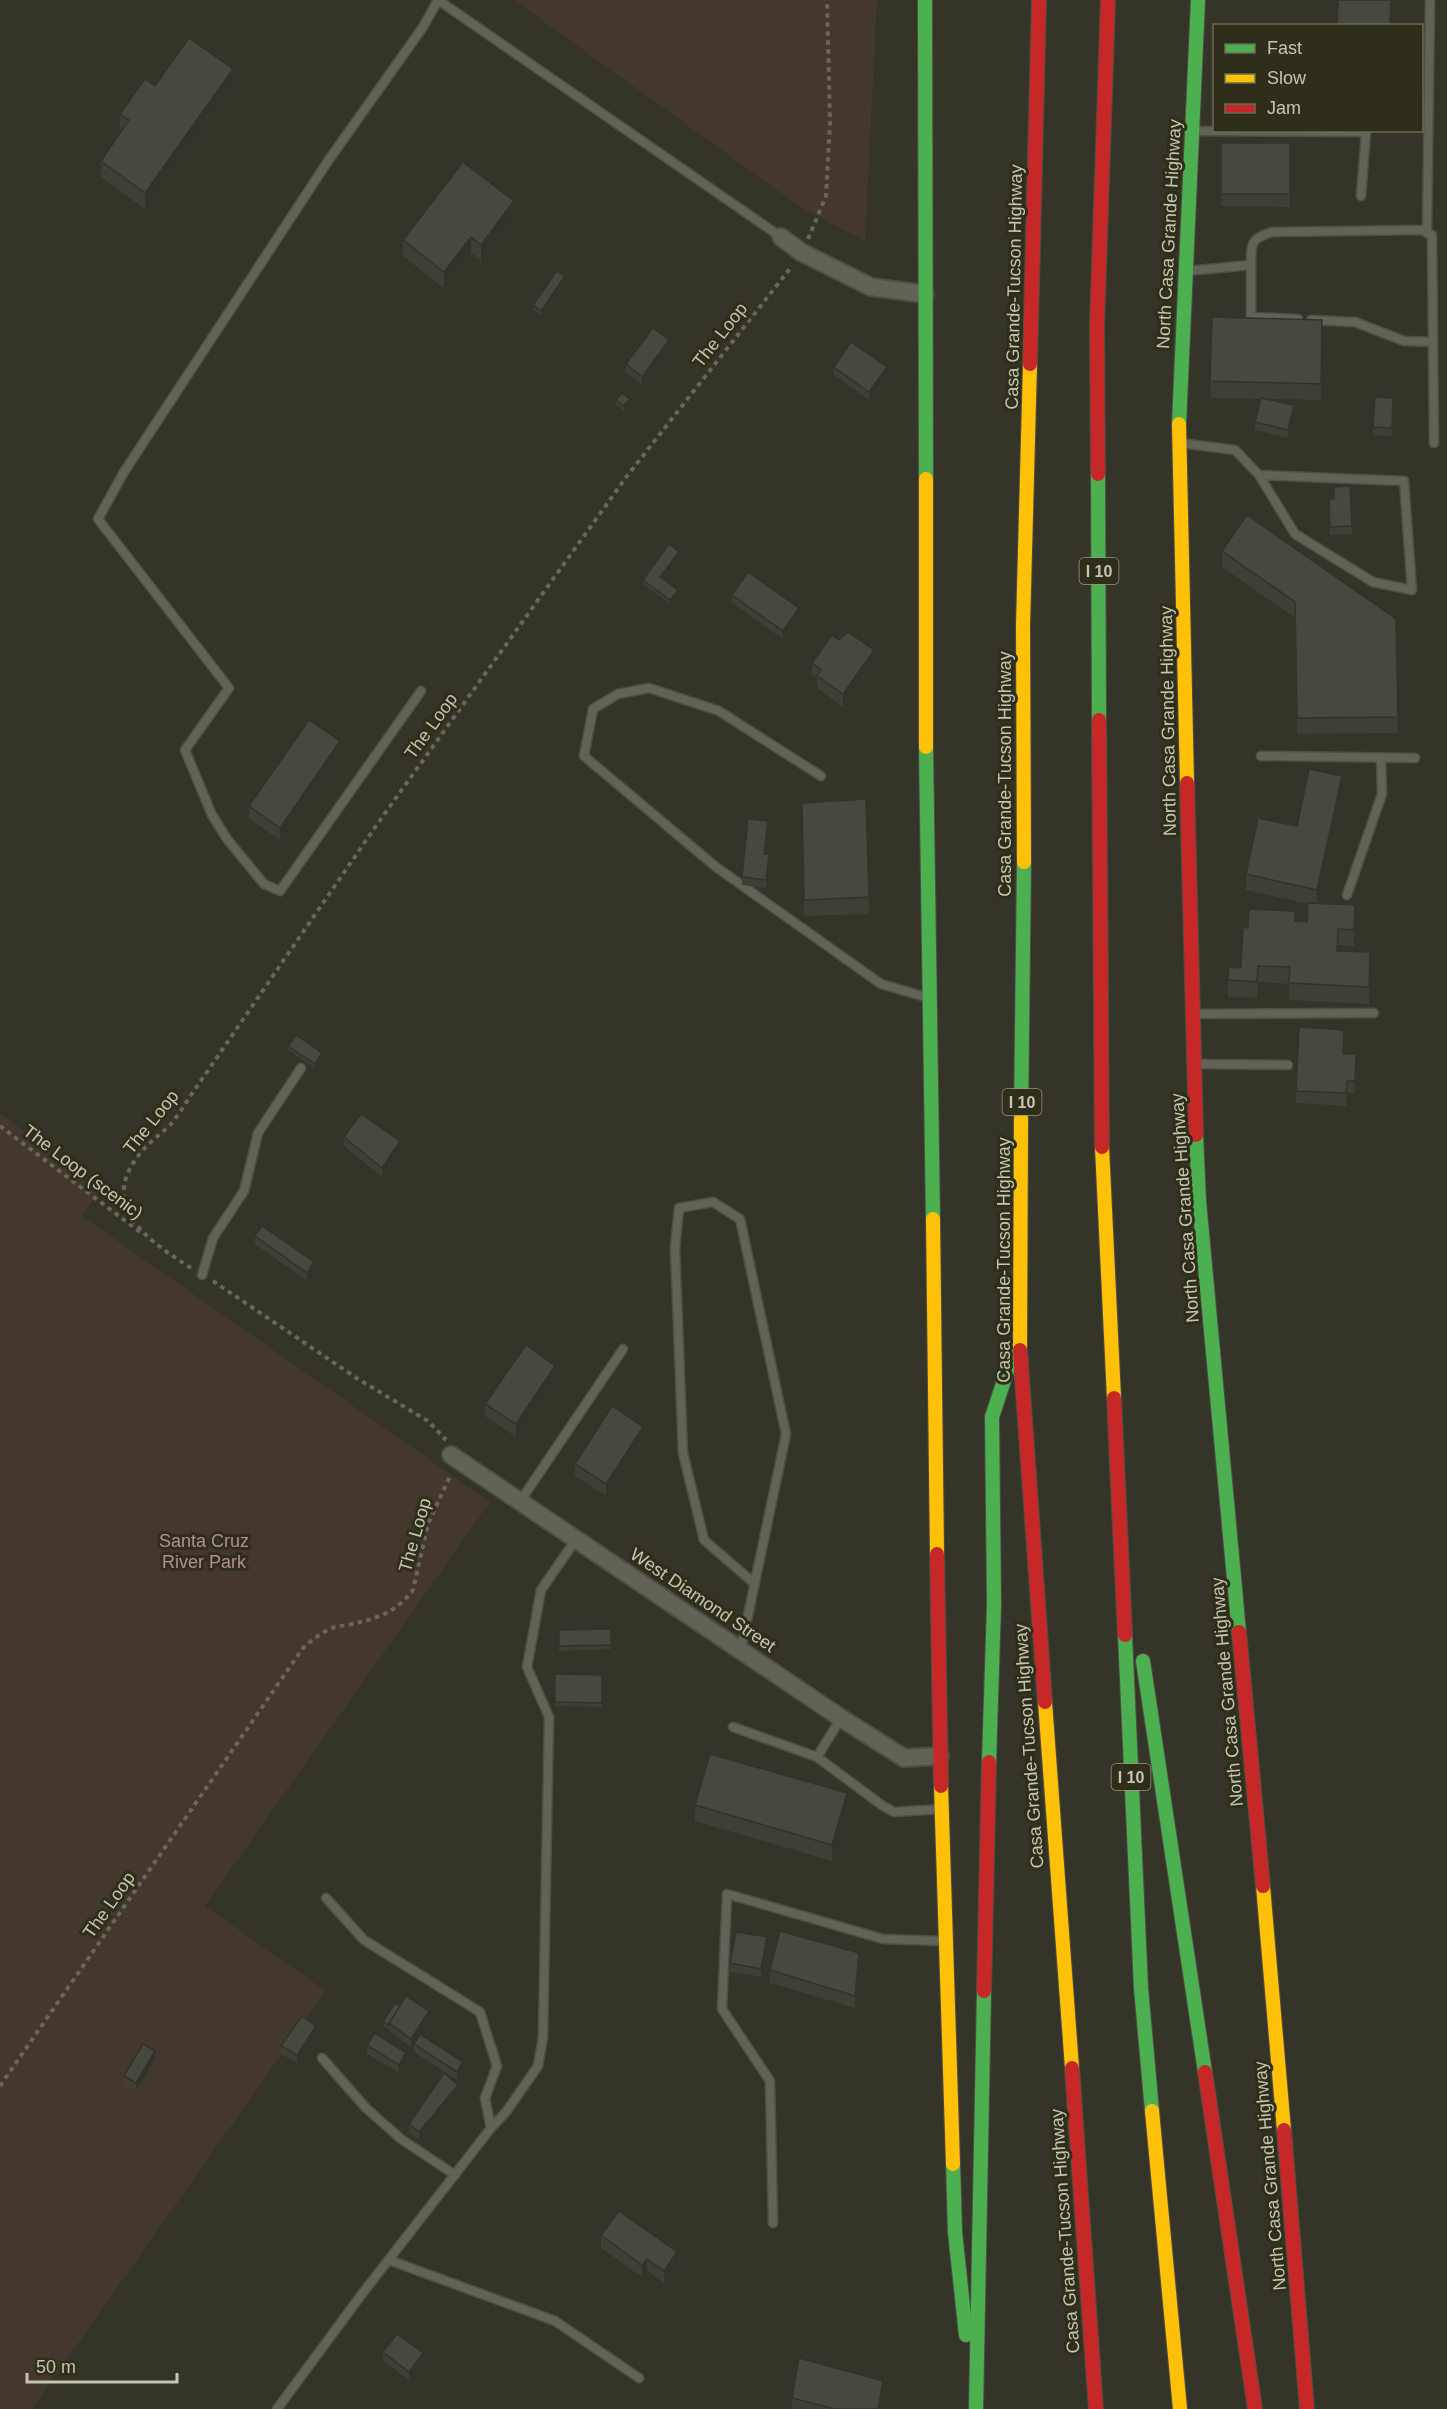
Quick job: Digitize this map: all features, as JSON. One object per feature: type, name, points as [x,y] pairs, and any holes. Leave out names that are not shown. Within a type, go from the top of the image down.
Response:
[{"type":"main road","points":[[925,0],[926,742],[941,1809],[955,2232],[975,2409]]},
{"type":"main road","name":"Casa Grande-Tucson Highway","points":[[1039,0],[1023,626],[1024,868],[1019,1336],[1096,2409]]},
{"type":"main road","name":"I 10","points":[[1108,0],[1097,326],[1102,1143],[1141,1988],[1180,2409]]},
{"type":"main road","name":"North Casa Grande Highway","points":[[1198,0],[1179,443],[1193,1064],[1199,1201],[1275,2013],[1307,2409]]},
{"type":"main road","points":[[975,2409],[994,1604],[992,1417],[1019,1336]]},
{"type":"main road","points":[[1121,1552],[1131,1583],[1255,2409]]},
{"type":"street","points":[[781,237],[801,252],[871,287],[925,294]]},
{"type":"street","name":"West Diamond Street","points":[[452,1455],[841,1718],[904,1758],[940,1756]]},
{"type":"lane","points":[[421,691],[280,891],[264,884],[227,839],[212,815],[185,750],[229,688],[98,519],[130,462],[328,161],[423,27],[438,0],[781,237]]},
{"type":"lane","points":[[1427,232],[1430,0]]},
{"type":"lane","points":[[1192,131],[1213,131]]},
{"type":"lane","points":[[1361,196],[1366,132]]},
{"type":"lane","points":[[1433,342],[1404,341],[1355,322],[1251,317],[1251,247],[1256,237],[1272,232],[1422,230],[1432,235],[1434,443]]},
{"type":"lane","points":[[1185,271],[1251,265]]},
{"type":"lane","points":[[1179,443],[1235,450],[1258,475],[1295,534],[1372,582],[1412,590],[1404,481],[1258,475]]},
{"type":"lane","points":[[821,776],[719,711],[649,688],[618,694],[593,709],[584,756],[716,867],[881,984],[930,998]]},
{"type":"lane","points":[[1262,756],[1415,758]]},
{"type":"lane","points":[[1347,895],[1382,794],[1381,758]]},
{"type":"lane","points":[[1192,1014],[1374,1013]]},
{"type":"lane","points":[[1193,1064],[1288,1065]]},
{"type":"lane","points":[[202,1275],[213,1238],[244,1191],[258,1133],[301,1068]]},
{"type":"lane","points":[[741,1649],[755,1584],[786,1434],[740,1220],[713,1202],[679,1208],[675,1248],[683,1453],[704,1540],[755,1584]]},
{"type":"lane","points":[[521,1500],[623,1349]]},
{"type":"lane","points":[[277,2409],[389,2260],[491,2128],[506,2112],[538,2066],[543,2037],[549,1717],[527,1667],[541,1590],[577,1538]]},
{"type":"lane","points":[[817,1757],[841,1718]]},
{"type":"lane","points":[[733,1727],[817,1757],[894,1812],[941,1809]]},
{"type":"lane","points":[[773,2223],[770,2081],[722,2009],[727,1894],[883,1939],[944,1941]]},
{"type":"lane","points":[[326,1898],[364,1940],[480,2012],[497,2066],[485,2098],[491,2128]]},
{"type":"lane","points":[[322,2058],[366,2108],[401,2139],[455,2175]]},
{"type":"lane","points":[[389,2260],[555,2321],[639,2378]]},
{"type":"path","name":"The Loop","points":[[0,2086],[303,1648],[332,1628],[381,1617],[400,1606],[406,1599],[415,1582],[428,1524],[451,1474],[452,1455],[444,1436],[428,1420],[349,1374],[150,1240],[128,1214],[122,1198],[126,1177],[142,1151],[170,1124],[189,1098],[372,833],[627,476],[789,271],[801,252],[826,195],[830,122],[827,0]]},
{"type":"path","name":"The Loop (scenic)","points":[[0,1126],[150,1240]]},
{"type":"green space","points":[[514,0],[877,0],[865,241],[803,209]]},
{"type":"green space","name":"Santa Cruz River Park","points":[[0,1114],[103,1186],[82,1216],[490,1502],[205,1906],[326,1991],[32,2409],[0,2409]]},
{"type":"building","points":[[1338,0],[1391,0],[1390,24],[1337,24]]},
{"type":"building","points":[[189,38],[233,69],[145,193],[101,161],[129,120],[120,114],[145,79],[155,86]]},
{"type":"building","points":[[1221,143],[1290,143],[1290,194],[1221,194]]},
{"type":"building","points":[[463,162],[514,201],[481,245],[471,237],[444,272],[403,240]]},
{"type":"building","points":[[557,271],[565,276],[541,311],[533,305]]},
{"type":"building","points":[[1212,317],[1322,320],[1321,384],[1210,381]]},
{"type":"building","points":[[653,328],[669,340],[642,377],[626,364]]},
{"type":"building","points":[[851,342],[887,367],[869,392],[834,367]]},
{"type":"building","points":[[622,393],[630,399],[624,406],[616,400]]},
{"type":"building","points":[[1375,397],[1393,398],[1392,428],[1373,427]]},
{"type":"building","points":[[1261,398],[1294,405],[1288,430],[1255,422]]},
{"type":"building","points":[[1350,486],[1352,526],[1330,527],[1329,499],[1334,499],[1334,487]]},
{"type":"building","points":[[1247,515],[1396,619],[1398,717],[1297,718],[1295,602],[1222,551]]},
{"type":"building","points":[[669,544],[679,552],[660,577],[678,590],[670,600],[643,580]]},
{"type":"building","points":[[748,572],[799,608],[783,631],[732,595]]},
{"type":"building","points":[[848,632],[874,650],[843,694],[817,676],[821,669],[812,663],[832,635],[839,640]]},
{"type":"building","points":[[309,720],[340,741],[280,828],[249,806]]},
{"type":"building","points":[[1309,769],[1342,776],[1317,890],[1246,874],[1258,818],[1297,826]]},
{"type":"building","points":[[866,799],[869,897],[804,900],[802,803]]},
{"type":"building","points":[[748,819],[768,821],[764,854],[769,854],[766,880],[742,877]]},
{"type":"building","points":[[1308,903],[1355,905],[1354,930],[1338,929],[1337,951],[1370,952],[1369,987],[1289,983],[1290,967],[1258,966],[1257,982],[1228,980],[1229,967],[1241,968],[1243,927],[1248,928],[1249,909],[1295,911],[1295,921],[1307,922]]},
{"type":"building","points":[[1299,1027],[1344,1030],[1343,1054],[1356,1054],[1355,1081],[1347,1081],[1346,1093],[1296,1091]]},
{"type":"building","points":[[296,1035],[322,1053],[315,1064],[288,1046]]},
{"type":"building","points":[[361,1114],[400,1141],[382,1168],[344,1137]]},
{"type":"building","points":[[262,1226],[314,1262],[307,1273],[255,1236]]},
{"type":"building","points":[[526,1345],[555,1366],[516,1424],[485,1404]]},
{"type":"building","points":[[612,1406],[643,1427],[606,1484],[575,1464]]},
{"type":"building","points":[[611,1629],[611,1645],[559,1646],[559,1630]]},
{"type":"building","points":[[555,1674],[602,1675],[602,1703],[555,1702]]},
{"type":"building","points":[[710,1754],[847,1793],[832,1845],[695,1805]]},
{"type":"building","points":[[780,1931],[859,1953],[855,1996],[770,1970]]},
{"type":"building","points":[[736,1932],[767,1937],[761,1969],[730,1963]]},
{"type":"building","points":[[406,1996],[429,2011],[411,2039],[389,2023]]},
{"type":"building","points":[[395,2003],[400,2006],[388,2025],[383,2022]]},
{"type":"building","points":[[302,2016],[316,2026],[297,2055],[281,2046]]},
{"type":"building","points":[[375,2033],[406,2053],[399,2065],[367,2045]]},
{"type":"building","points":[[420,2034],[463,2062],[457,2072],[414,2044]]},
{"type":"building","points":[[143,2044],[155,2051],[136,2083],[124,2076]]},
{"type":"building","points":[[444,2073],[458,2085],[419,2132],[409,2124]]},
{"type":"building","points":[[619,2211],[677,2252],[664,2271],[647,2259],[642,2265],[601,2235]]},
{"type":"building","points":[[397,2334],[423,2353],[409,2372],[383,2352]]},
{"type":"building","points":[[799,2358],[883,2381],[878,2409],[835,2409],[792,2398]]},
{"type":"traffic: fast","points":[[925,0],[926,479]]},
{"type":"traffic: fast","points":[[1179,424],[1198,0]]},
{"type":"traffic: fast","points":[[1098,474],[1099,720]]},
{"type":"traffic: fast","points":[[926,747],[933,1219]]},
{"type":"traffic: fast","points":[[1021,1119],[1024,862]]},
{"type":"traffic: fast","points":[[1196,1135],[1199,1201],[1239,1632]]},
{"type":"traffic: fast","points":[[989,1762],[994,1604],[992,1417],[1014,1350]]},
{"type":"traffic: fast","points":[[1125,1635],[1141,1988],[1152,2111]]},
{"type":"traffic: fast","points":[[1143,1661],[1205,2072]]},
{"type":"traffic: fast","points":[[976,2409],[984,1991]]},
{"type":"traffic: fast","points":[[953,2164],[955,2232],[966,2335]]},
{"type":"traffic: slow","points":[[1024,862],[1023,626],[1030,364]]},
{"type":"traffic: slow","points":[[1179,424],[1187,783]]},
{"type":"traffic: slow","points":[[926,479],[926,747]]},
{"type":"traffic: slow","points":[[1020,1350],[1021,1119]]},
{"type":"traffic: slow","points":[[1102,1147],[1114,1398]]},
{"type":"traffic: slow","points":[[933,1219],[937,1554]]},
{"type":"traffic: slow","points":[[1045,1702],[1072,2068]]},
{"type":"traffic: slow","points":[[941,1786],[953,2164]]},
{"type":"traffic: slow","points":[[1263,1886],[1284,2130]]},
{"type":"traffic: slow","points":[[1152,2111],[1180,2409]]},
{"type":"traffic: jam","points":[[1030,364],[1039,0]]},
{"type":"traffic: jam","points":[[1098,474],[1097,326],[1108,0]]},
{"type":"traffic: jam","points":[[1099,720],[1102,1147]]},
{"type":"traffic: jam","points":[[1187,783],[1196,1135]]},
{"type":"traffic: jam","points":[[1020,1350],[1045,1702]]},
{"type":"traffic: jam","points":[[1114,1398],[1125,1635]]},
{"type":"traffic: jam","points":[[937,1554],[941,1786]]},
{"type":"traffic: jam","points":[[1239,1632],[1263,1886]]},
{"type":"traffic: jam","points":[[984,1991],[989,1762]]},
{"type":"traffic: jam","points":[[1072,2068],[1096,2409]]},
{"type":"traffic: jam","points":[[1205,2072],[1255,2409]]},
{"type":"traffic: jam","points":[[1284,2130],[1307,2409]]}]
